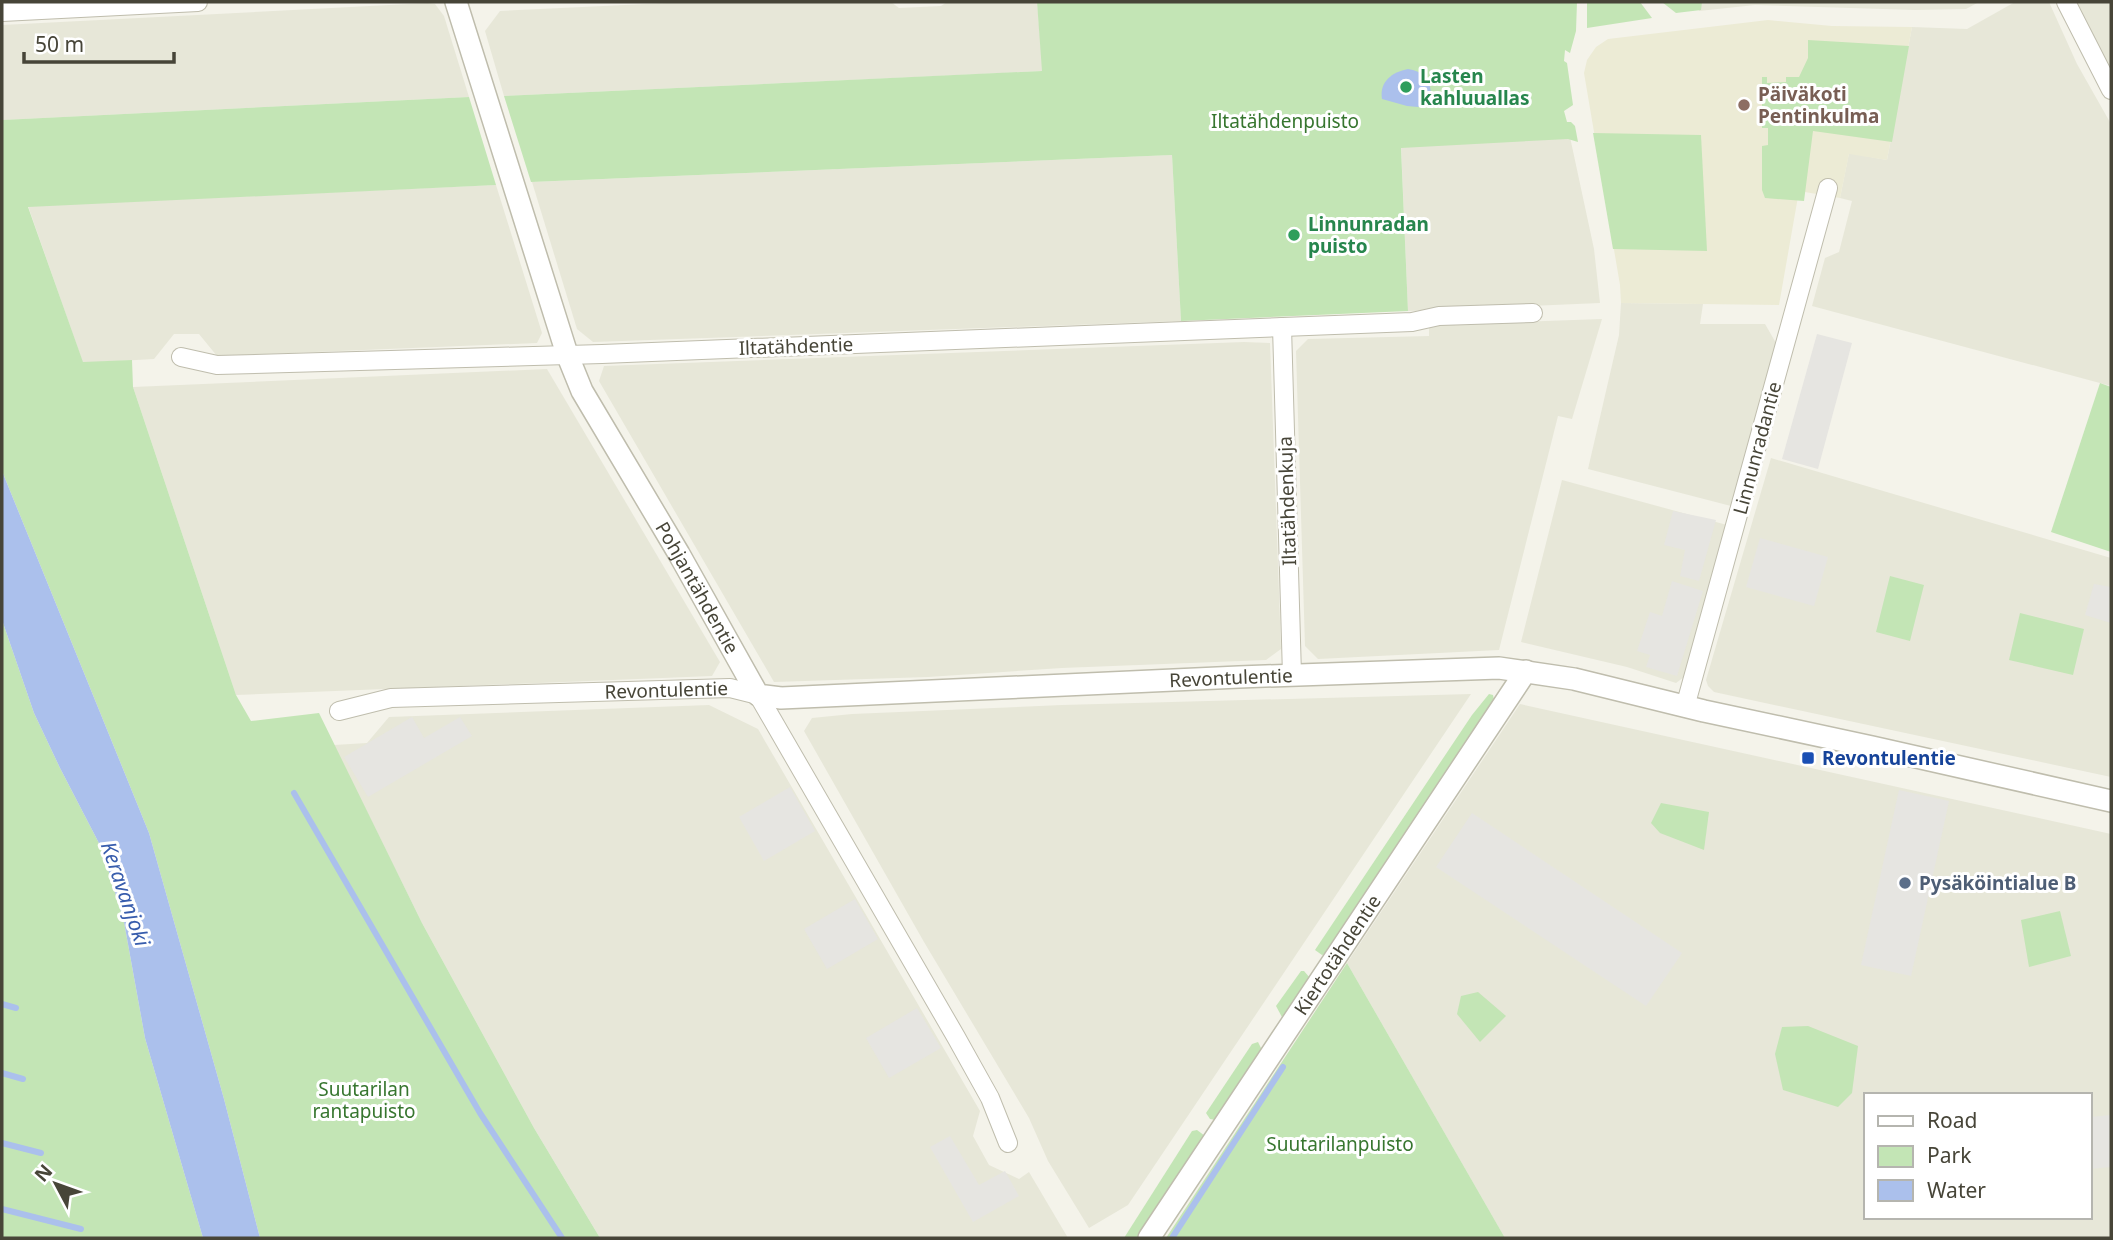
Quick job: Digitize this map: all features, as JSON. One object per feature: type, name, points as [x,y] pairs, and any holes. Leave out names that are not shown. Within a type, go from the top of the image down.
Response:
[{"type":"street","points":[[2,12],[198,2]]},
{"type":"street","points":[[456,2],[473,2]]},
{"type":"street","name":"Pohjantähdentie","points":[[456,2],[567,354],[582,391],[679,554],[990,1098],[1008,1143]]},
{"type":"street","points":[[2066,2],[2111,90]]},
{"type":"street","name":"Linnunradantie","points":[[1685,707],[1828,188]]},
{"type":"street","name":"Iltatähdentie","points":[[181,357],[217,365],[567,354],[1412,322],[1438,316],[1533,313]]},
{"type":"street","name":"Iltatähdenkuja","points":[[1282,327],[1292,675]]},
{"type":"street","name":"Revontulentie","points":[[339,711],[391,698],[730,688],[781,698],[1499,668],[1574,679],[1685,707],[2111,801]]},
{"type":"street","name":"Kiertotähdentie","points":[[1149,1238],[1526,671]]},
{"type":"shaded area","points":[[688,2],[891,2],[899,8],[941,6],[947,2],[1037,2],[1043,71],[504,96],[485,31],[500,11]]},
{"type":"shaded area","points":[[1698,2],[1979,2],[1966,9],[1755,5],[1699,11]]},
{"type":"shaded area","points":[[2015,2],[2049,2],[2077,64],[2111,124],[2111,386],[1812,306],[1825,258],[1839,252],[1852,201],[1840,198],[1849,153],[1887,160],[1912,27],[1967,29]]},
{"type":"shaded area","points":[[2077,2],[2111,2],[2111,72],[2098,49]]},
{"type":"shaded area","points":[[435,4],[444,16],[469,97],[2,120],[2,25]]},
{"type":"shaded area","points":[[1768,20],[1832,26],[1912,27],[1887,160],[1849,154],[1840,198],[1799,191],[1779,305],[1621,303],[1584,73],[1587,60],[1596,47],[1608,39]]},
{"type":"shaded area","points":[[1570,137],[1594,249],[1600,303],[1408,311],[1401,145]]},
{"type":"shaded area","points":[[1172,155],[1181,321],[593,342],[577,329],[532,182]]},
{"type":"shaded area","points":[[496,185],[542,333],[537,343],[217,356],[199,334],[174,334],[154,359],[83,363],[28,206]]},
{"type":"shaded area","points":[[1621,303],[1703,304],[1700,324],[1765,324],[1776,343],[1731,506],[1588,469],[1619,335]]},
{"type":"shaded area","points":[[1602,319],[1572,419],[1558,416],[1499,650],[1318,659],[1305,646],[1296,351],[1308,339],[1429,336],[1429,325]]},
{"type":"shaded area","points":[[1817,334],[1852,343],[1818,469],[1782,459]]},
{"type":"shaded area","points":[[1270,343],[1281,649],[1266,660],[774,682],[599,381],[604,366]]},
{"type":"shaded area","points":[[547,369],[720,662],[712,676],[236,695],[133,387]]},
{"type":"shaded area","points":[[1771,458],[2111,558],[2111,777],[1714,692],[1706,680]]},
{"type":"shaded area","points":[[1562,480],[1727,525],[1684,677],[1676,683],[1627,667],[1521,642]]},
{"type":"shaded area","points":[[1673,511],[1716,520],[1699,581],[1680,576],[1685,550],[1664,545]]},
{"type":"shaded area","points":[[1760,538],[1828,557],[1814,606],[1746,587]]},
{"type":"shaded area","points":[[1672,581],[1703,591],[1677,676],[1646,667],[1650,655],[1637,651],[1650,612],[1662,616]]},
{"type":"shaded area","points":[[2094,584],[2111,587],[2111,623],[2085,615]]},
{"type":"shaded area","points":[[1471,694],[1128,1205],[1089,1228],[1048,1161],[1029,1118],[924,942],[804,731],[812,718],[852,714],[1062,705]]},
{"type":"shaded area","points":[[1520,704],[2111,834],[2111,1238],[1505,1238],[1347,963]]},
{"type":"shaded area","points":[[709,705],[758,729],[980,1111],[973,1136],[989,1165],[1019,1179],[1029,1172],[1068,1238],[600,1238],[534,1128],[422,923],[334,745],[367,743],[389,717]]},
{"type":"shaded area","points":[[412,717],[424,738],[460,717],[472,736],[368,797],[344,757]]},
{"type":"shaded area","points":[[790,787],[815,831],[764,861],[739,817]]},
{"type":"shaded area","name":"Pysäköintialue B","points":[[1899,790],[1949,801],[1911,976],[1861,965]]},
{"type":"shaded area","points":[[1472,813],[1682,953],[1646,1006],[1436,867]]},
{"type":"shaded area","points":[[855,899],[878,939],[827,969],[804,929]]},
{"type":"shaded area","points":[[917,1008],[941,1048],[889,1078],[866,1038]]},
{"type":"shaded area","points":[[2111,1115],[2111,1167],[2092,1169],[2092,1117]]},
{"type":"shaded area","points":[[950,1136],[979,1185],[1005,1171],[1019,1196],[973,1222],[930,1147]]},
{"type":"green space","name":"Iltatähdenpuisto","points":[[1037,2],[1577,2],[1576,31],[1570,53],[1565,50],[1564,61],[1567,63],[1573,105],[1564,111],[1567,122],[1575,126],[1578,142],[1568,139],[1401,148],[1408,311],[1181,321],[1172,155],[531,182],[504,96],[1042,71]]},
{"type":"green space","points":[[1587,2],[1640,2],[1652,18],[1587,28]]},
{"type":"green space","points":[[1662,2],[1702,2],[1701,10],[1676,13]]},
{"type":"green space","points":[[1808,40],[1909,46],[1892,142],[1813,131],[1804,201],[1765,198],[1762,190],[1762,146],[1768,145],[1768,128],[1762,128],[1762,77],[1767,77],[1767,83],[1786,82],[1786,77],[1799,77],[1808,58]]},
{"type":"green space","name":"Suutarilan rantapuisto","points":[[469,97],[496,185],[28,207],[83,362],[132,360],[133,387],[236,695],[251,721],[319,713],[422,923],[534,1128],[600,1238],[260,1238],[149,833],[2,471],[2,120]]},
{"type":"green space","points":[[1593,133],[1701,135],[1707,251],[1613,249]]},
{"type":"green space","points":[[2100,383],[2111,387],[2111,552],[2051,532]]},
{"type":"green space","points":[[1890,576],[1924,585],[1910,641],[1876,632]]},
{"type":"green space","points":[[2020,613],[2084,629],[2073,675],[2009,660]]},
{"type":"green space","points":[[2,620],[34,713],[102,849],[124,922],[145,1038],[203,1238],[2,1238]]},
{"type":"green space","points":[[1489,694],[1493,695],[1494,700],[1322,955],[1315,950],[1472,715]]},
{"type":"green space","points":[[1661,803],[1709,812],[1704,850],[1660,833],[1651,823]]},
{"type":"green space","points":[[2060,911],[2071,956],[2029,967],[2021,920]]},
{"type":"green space","name":"Suutarilanpuisto","points":[[1347,963],[1505,1238],[1166,1238]]},
{"type":"green space","points":[[1301,971],[1310,978],[1283,1019],[1276,1006]]},
{"type":"green space","points":[[1478,992],[1506,1016],[1480,1042],[1457,1014],[1461,996]]},
{"type":"green space","points":[[1808,1026],[1858,1046],[1852,1093],[1838,1107],[1783,1090],[1775,1054],[1782,1027]]},
{"type":"green space","points":[[1258,1042],[1262,1050],[1216,1120],[1210,1119],[1206,1113],[1252,1044]]},
{"type":"green space","points":[[1197,1130],[1205,1136],[1139,1238],[1124,1238],[1192,1131]]},
{"type":"water","name":"Lasten kahluuallas","points":[[1408,69],[1421,73],[1429,83],[1431,92],[1426,104],[1418,107],[1407,106],[1382,99],[1383,88],[1388,79]]},
{"type":"water","name":"Keravanjoki","points":[[2,471],[149,833],[260,1238],[203,1238],[145,1038],[124,922],[102,849],[34,713],[2,620]]},
{"type":"waterway","points":[[294,793],[480,1113],[562,1238]]},
{"type":"waterway","points":[[2,1004],[16,1008]]},
{"type":"waterway","points":[[1172,1238],[1283,1067]]},
{"type":"waterway","points":[[2,1073],[23,1079]]},
{"type":"waterway","points":[[2,1143],[41,1153]]},
{"type":"waterway","points":[[2,1209],[81,1229]]},
{"type":"place","name":"Lasten kahluuallas","points":[[1406,87]]},
{"type":"place","name":"Päiväkoti Pentinkulma","points":[[1744,105]]},
{"type":"place","name":"Linnunradan puisto","points":[[1294,235]]},
{"type":"place","name":"Revontulentie","points":[[1808,758]]},
{"type":"place","name":"Pysäköintialue B","points":[[1905,883]]}]
